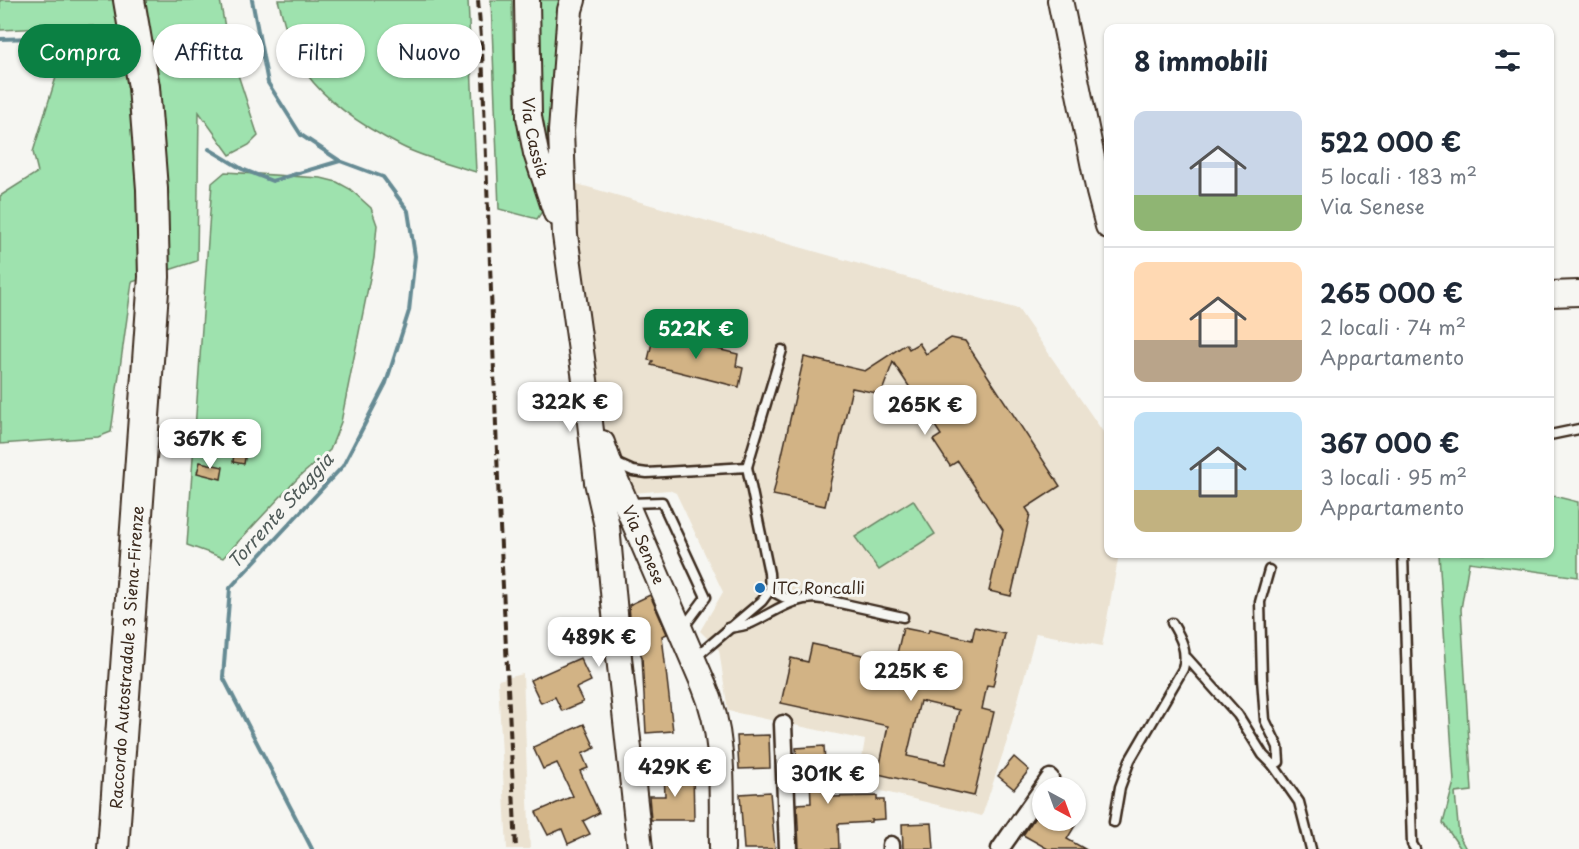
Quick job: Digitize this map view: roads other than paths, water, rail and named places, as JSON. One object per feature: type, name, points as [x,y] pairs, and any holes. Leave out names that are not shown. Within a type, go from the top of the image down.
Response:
[{"type":"highway","name":"Raccordo Autostradale 3 Siena-Firenze","points":[[113,849],[154,277],[152,189],[144,87],[129,0]]},
{"type":"highway","name":"Raccordo Autostradale 3 Siena-Firenze","points":[[129,849],[168,275],[166,190],[159,82],[145,0]]},
{"type":"main road","name":"Via Cassia","points":[[526,0],[529,117],[546,183],[564,235]]},
{"type":"main road","name":"Via Cassia","points":[[573,0],[570,10],[561,110],[564,235],[585,380]]},
{"type":"main road","points":[[1060,0],[1104,211]]},
{"type":"main road","points":[[1554,294],[1579,293]]},
{"type":"main road","points":[[585,380],[597,482],[621,511],[608,526],[619,657],[640,849]]},
{"type":"main road","name":"Via Senese","points":[[585,380],[621,511],[681,630],[708,694],[717,725],[721,770],[722,849]]},
{"type":"street","points":[[783,724],[788,849]]},
{"type":"street","points":[[1000,849],[1032,804]]},
{"type":"lane","points":[[693,659],[762,601],[770,590],[769,573],[747,467],[782,350]]},
{"type":"lane","points":[[1554,434],[1579,429]]},
{"type":"lane","points":[[608,459],[633,471],[647,473],[747,467]]},
{"type":"lane","points":[[621,511],[662,501],[705,597],[681,630]]},
{"type":"lane","points":[[1403,558],[1412,844],[1415,849]]},
{"type":"lane","points":[[1269,570],[1260,602],[1265,720],[1278,747],[1279,762],[1274,765]]},
{"type":"lane","points":[[770,590],[783,597],[799,600],[817,598],[903,617]]},
{"type":"lane","points":[[728,628],[749,624],[799,600]]},
{"type":"lane","points":[[1114,822],[1120,787],[1130,760],[1183,669],[1186,658],[1185,650],[1172,623]]},
{"type":"lane","points":[[1186,658],[1239,716],[1263,755],[1274,765],[1299,802],[1311,849]]},
{"type":"waterway","name":"Torrente Staggia","points":[[252,0],[268,83],[301,135],[340,161],[383,177],[408,211],[415,256],[409,311],[386,383],[343,466],[230,588],[223,677],[312,849]]},
{"type":"waterway","points":[[0,39],[18,38]]},
{"type":"waterway","points":[[209,149],[242,169],[272,181],[340,161]]},
{"type":"railway","points":[[478,0],[516,849]]},
{"type":"place","name":"ITC Roncalli","points":[[760,588]]}]
